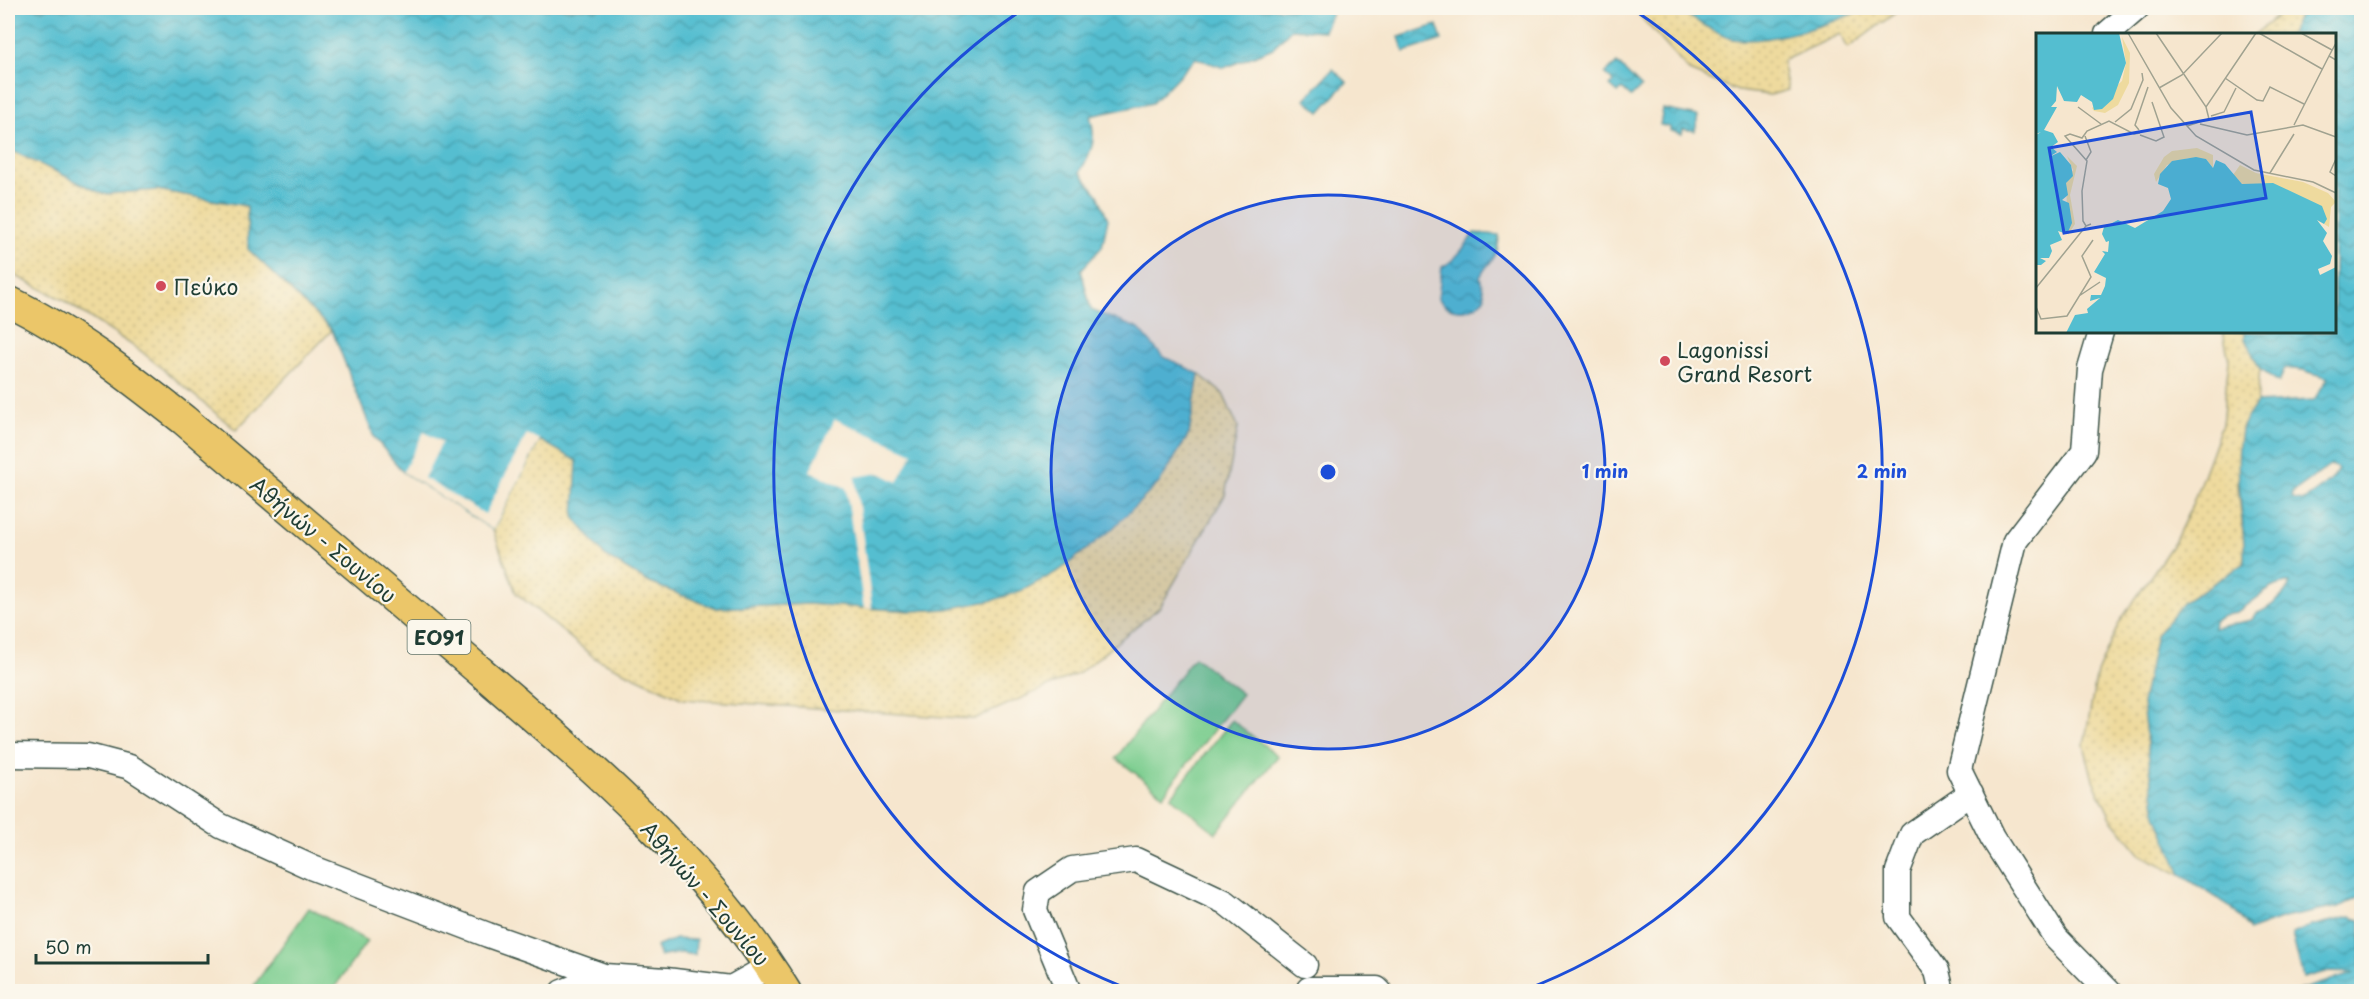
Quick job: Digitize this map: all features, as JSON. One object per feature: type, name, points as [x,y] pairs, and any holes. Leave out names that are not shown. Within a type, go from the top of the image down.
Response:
[{"type":"main road","name":"Αθήνών - Σουνίου","points":[[8,301],[76,340],[184,420],[577,754],[673,847],[735,920],[770,966],[786,992]]},
{"type":"street","points":[[2108,33],[2137,8]]},
{"type":"street","points":[[2101,333],[2090,369],[2084,451],[2015,541],[1959,770],[1992,837],[2056,938],[2109,992]]},
{"type":"street","points":[[8,755],[88,756],[130,766],[221,826],[313,868],[477,932],[604,976],[731,988],[770,966]]},
{"type":"street","points":[[1942,992],[1936,971],[1898,917],[1898,871],[1912,834],[1971,793]]},
{"type":"street","points":[[1069,992],[1035,910],[1038,892],[1072,869],[1136,860],[1226,902],[1305,965]]},
{"type":"street","points":[[562,992],[604,976]]},
{"type":"street","points":[[1309,989],[1377,989],[1380,992]]},
{"type":"green space","points":[[1194,657],[1242,694],[1163,795],[1116,758]]},
{"type":"green space","points":[[1232,720],[1278,756],[1216,833],[1171,797]]},
{"type":"green space","points":[[309,908],[367,941],[332,991],[250,991]]},
{"type":"sand","points":[[1633,8],[1675,8],[1731,39],[1803,31],[1866,8],[1902,8],[1848,48],[1840,34],[1782,61],[1788,90],[1770,95],[1738,91],[1689,71]]},
{"type":"sand","points":[[2287,8],[2310,8],[2297,18],[2290,33],[2256,33]]},
{"type":"sand","name":"Πεύκο","points":[[8,149],[103,194],[157,190],[247,206],[248,249],[332,330],[236,430],[141,351],[63,300],[8,272]]},
{"type":"sand","points":[[2223,333],[2245,333],[2245,339],[2260,369],[2257,403],[2241,428],[2238,488],[2245,548],[2244,564],[2184,602],[2142,703],[2155,806],[2181,875],[2141,855],[2111,818],[2093,780],[2084,745],[2097,673],[2120,621],[2175,541],[2192,505],[2222,424],[2229,360]]},
{"type":"sand","points":[[1199,374],[1223,394],[1238,427],[1225,495],[1160,607],[1079,673],[974,719],[683,699],[595,658],[516,593],[493,530],[540,440],[577,460],[605,556],[650,583],[716,608],[808,604],[911,611],[947,609],[1160,482],[1189,434]]},
{"type":"water","points":[[8,8],[1334,8],[1324,31],[1291,29],[1273,48],[1224,68],[1196,58],[1152,103],[1090,116],[1093,132],[1092,145],[1080,172],[1098,195],[1108,219],[1102,247],[1081,270],[1091,310],[1139,329],[1162,356],[1199,374],[1189,434],[1160,482],[1111,530],[1060,570],[1023,590],[994,600],[947,609],[911,611],[808,604],[716,608],[650,583],[605,556],[574,517],[577,461],[540,440],[493,530],[403,472],[374,437],[332,330],[248,249],[247,206],[157,190],[103,194],[8,149]]},
{"type":"water","points":[[1675,8],[1866,8],[1800,31],[1763,39],[1746,40],[1727,37]]},
{"type":"water","points":[[2310,8],[2361,8],[2362,389],[2357,396],[2362,401],[2361,897],[2338,907],[2283,918],[2250,930],[2230,906],[2181,875],[2156,815],[2142,703],[2156,635],[2184,602],[2244,564],[2238,464],[2241,430],[2246,420],[2257,403],[2314,400],[2328,378],[2303,370],[2285,368],[2279,382],[2260,369],[2245,339],[2245,333],[2336,333],[2336,33],[2290,33],[2297,18]],"holes":[[[2331,465],[2339,469],[2323,487],[2302,501],[2292,499],[2293,492]],[[2290,583],[2271,606],[2255,614],[2252,620],[2213,628],[2214,621],[2243,608],[2275,586]]]},
{"type":"water","points":[[1437,25],[1442,40],[1404,52],[1399,37]]},
{"type":"water","points":[[1617,63],[1641,87],[1631,97],[1622,89],[1618,93],[1610,86],[1614,82],[1605,74]]},
{"type":"water","points":[[1333,69],[1347,82],[1320,112],[1305,99]]},
{"type":"water","points":[[1663,109],[1698,116],[1695,131],[1683,129],[1682,134],[1670,131],[1670,127],[1660,125]]},
{"type":"water","points":[[1474,233],[1499,235],[1497,251],[1480,277],[1485,297],[1474,307],[1455,310],[1443,304],[1438,298],[1442,267],[1456,257]]},
{"type":"water","points":[[2350,917],[2361,920],[2361,991],[2297,991],[2355,973],[2325,972],[2303,978],[2292,934],[2311,926]]},
{"type":"water","points":[[675,939],[696,940],[695,955],[680,953],[660,957],[656,947]]},
{"type":"pier","points":[[835,419],[913,453],[898,482],[880,473],[855,477],[872,608],[864,609],[846,488],[810,471]]},
{"type":"pier","points":[[424,432],[442,442],[424,478],[485,514],[527,434],[540,440],[493,530],[403,472]]},
{"type":"place","name":"Πεύκο","points":[[161,286]]},
{"type":"place","name":"Lagonissi Grand Resort","points":[[1665,361]]}]
